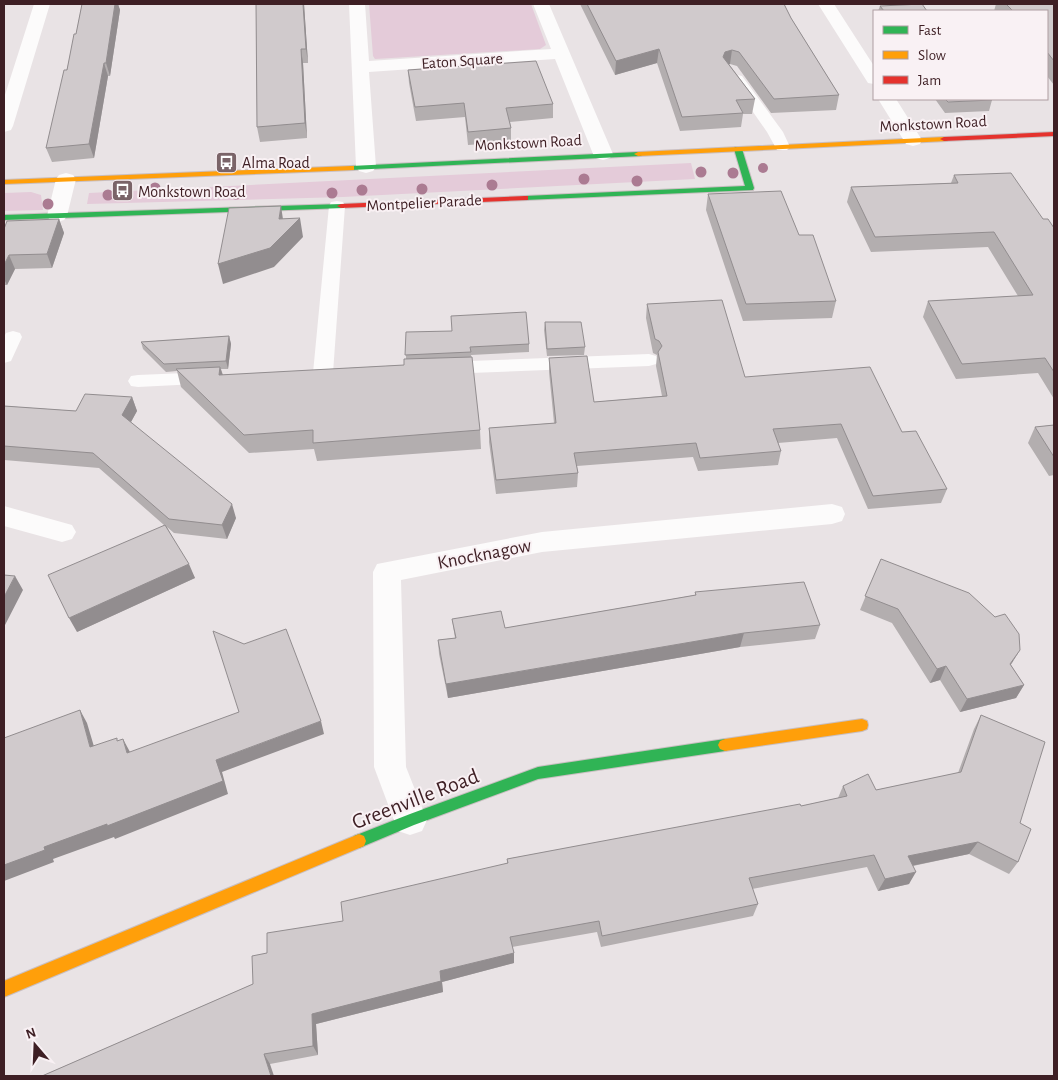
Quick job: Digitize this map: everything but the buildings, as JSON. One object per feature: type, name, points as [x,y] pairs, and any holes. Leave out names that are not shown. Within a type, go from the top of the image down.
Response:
[{"type":"street","points":[[4,126],[42,4]]},
{"type":"street","points":[[357,4],[366,167]]},
{"type":"street","points":[[541,4],[604,154]]},
{"type":"street","points":[[826,4],[873,77]]},
{"type":"street","name":"Eaton Square","points":[[361,67],[562,53]]},
{"type":"street","points":[[888,100],[913,140]]},
{"type":"street","name":"Monkstown Road","points":[[4,182],[366,167],[913,140],[1053,136]]},
{"type":"street","name":"Montpelier Parade","points":[[4,218],[750,188],[738,149]]},
{"type":"street","points":[[57,216],[66,180]]},
{"type":"street","name":"Knocknagow","points":[[410,820],[390,767],[387,572],[542,542],[832,514]]},
{"type":"street","points":[[4,516],[14,517],[62,532]]},
{"type":"street","name":"Greenville Road","points":[[4,989],[410,820],[538,773],[862,725]]},
{"type":"lane","points":[[730,70],[775,132],[782,146]]},
{"type":"lane","points":[[323,373],[337,206]]},
{"type":"lane","points":[[4,357],[13,337]]},
{"type":"lane","points":[[422,369],[649,360]]},
{"type":"lane","points":[[304,374],[343,372]]},
{"type":"lane","points":[[138,381],[226,377]]},
{"type":"shaded area","points":[[369,4],[531,4],[546,45],[540,49],[375,59],[373,56]]},
{"type":"shaded area","points":[[691,163],[695,179],[343,197],[87,204],[89,193]]},
{"type":"shaded area","points":[[31,192],[41,195],[43,210],[4,211],[4,193]]},
{"type":"traffic: fast","points":[[525,198],[750,188],[738,149]]},
{"type":"traffic: fast","points":[[351,168],[638,154]]},
{"type":"traffic: fast","points":[[4,218],[341,206]]},
{"type":"traffic: fast","points":[[359,841],[410,820],[538,773],[725,745]]},
{"type":"traffic: slow","points":[[638,154],[944,139]]},
{"type":"traffic: slow","points":[[4,182],[351,168]]},
{"type":"traffic: slow","points":[[725,745],[862,725]]},
{"type":"traffic: slow","points":[[4,989],[359,841]]},
{"type":"traffic: jam","points":[[944,139],[1054,134]]},
{"type":"traffic: jam","points":[[341,206],[525,198]]},
{"type":"place","name":"Alma Road","points":[[226,162]]},
{"type":"place","name":"Monkstown Road","points":[[122,191]]}]
